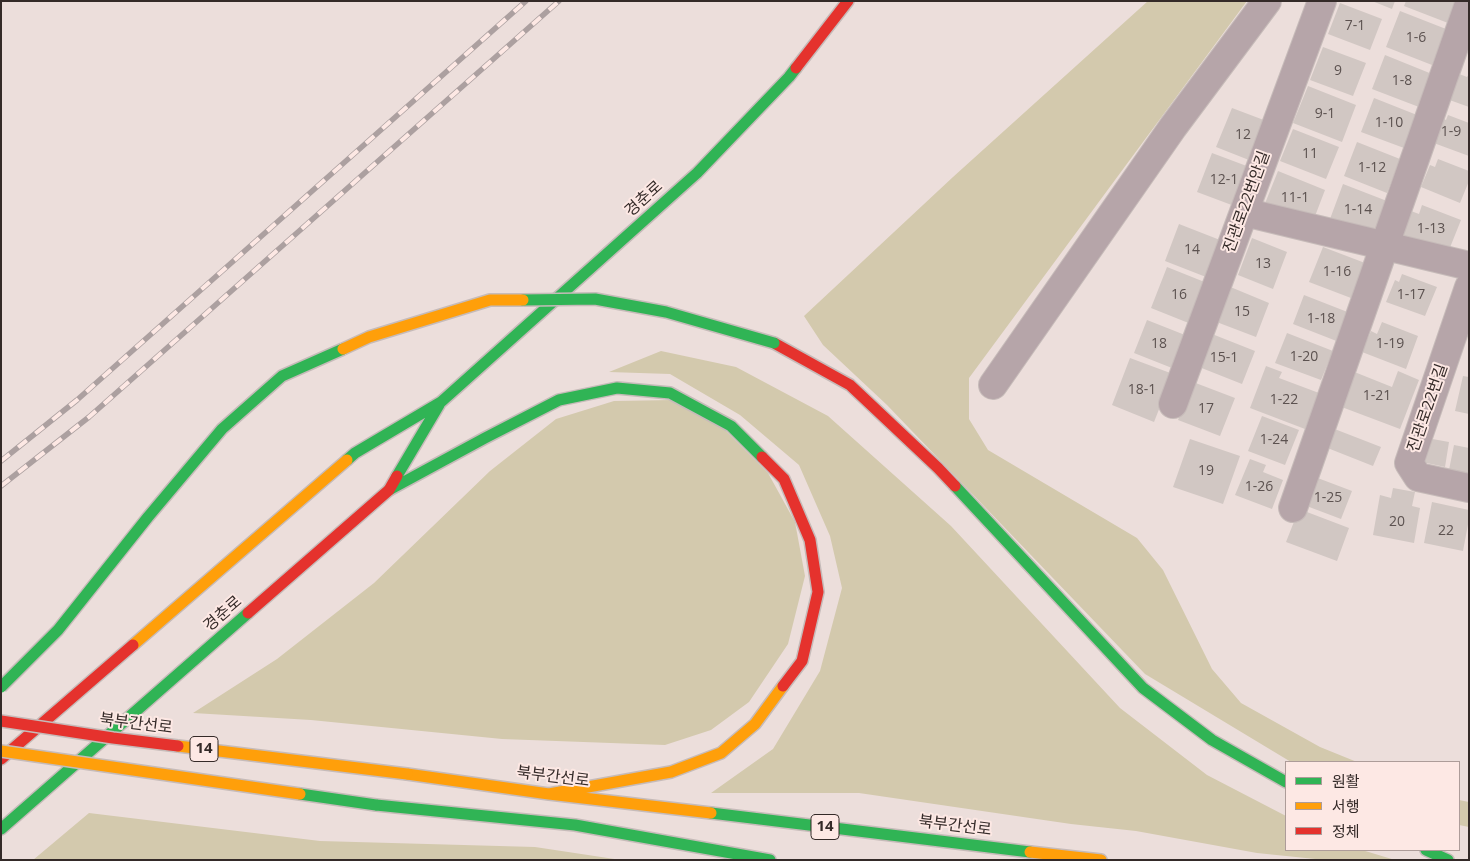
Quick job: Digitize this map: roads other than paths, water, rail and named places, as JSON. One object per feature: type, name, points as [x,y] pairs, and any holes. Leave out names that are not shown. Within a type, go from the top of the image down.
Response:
[{"type":"main road","name":"경춘로","points":[[1,759],[355,453],[441,402],[697,173],[789,77],[848,1]]},
{"type":"main road","points":[[1,687],[58,630],[148,517],[222,429],[282,376],[369,337],[490,300],[595,299],[666,312],[774,343],[850,385],[938,468],[1143,688],[1212,740],[1285,781]]},
{"type":"main road","points":[[389,490],[484,438],[559,400],[617,388],[670,393],[731,426],[784,480],[810,540],[818,592],[802,661],[779,693],[755,724],[721,754],[670,772],[549,794]]},
{"type":"main road","name":"경춘로","points":[[1,829],[389,490],[441,402]]},
{"type":"main road","name":"북부간선로","points":[[1,721],[113,738],[407,774],[549,794],[1101,860]]},
{"type":"main road","name":"14","points":[[1,751],[376,806],[575,825],[770,860]]},
{"type":"main road","points":[[1428,851],[1448,860]]},
{"type":"street","points":[[993,385],[1173,127],[1267,1]]},
{"type":"street","name":"진관로22번안길","points":[[1173,404],[1322,1]]},
{"type":"street","points":[[1293,508],[1469,4]]},
{"type":"street","points":[[1244,212],[1469,266]]},
{"type":"street","name":"진관로22번길","points":[[1469,287],[1409,463],[1418,477],[1469,488]]},
{"type":"railway","points":[[1,461],[77,400],[526,1]]},
{"type":"railway","points":[[1,486],[89,417],[559,1]]}]
